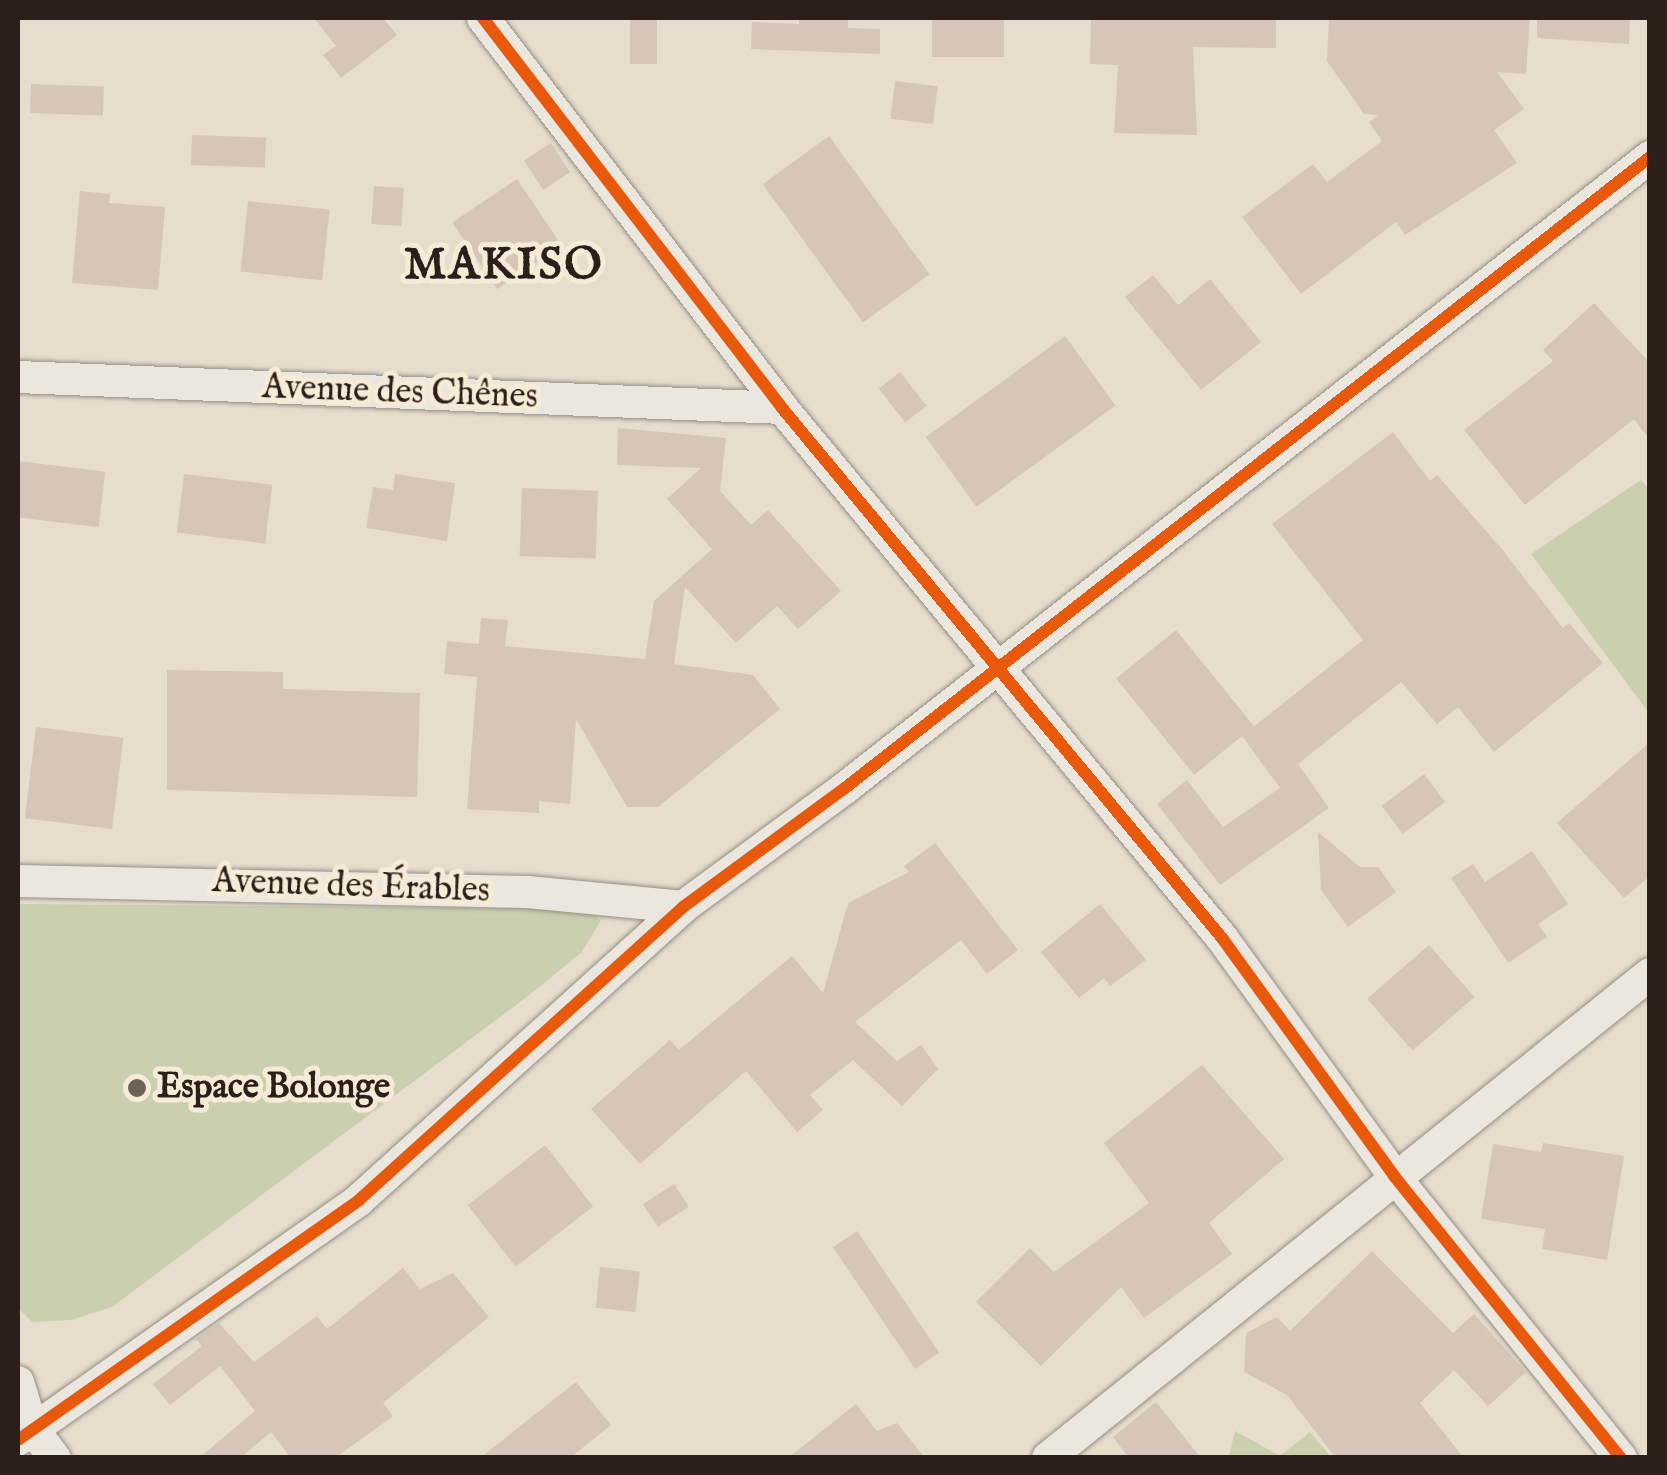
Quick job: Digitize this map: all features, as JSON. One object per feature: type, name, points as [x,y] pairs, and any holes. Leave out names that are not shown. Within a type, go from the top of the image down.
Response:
[{"type":"street","points":[[484,18],[782,408],[1222,938],[1394,1176],[1621,1458]]},
{"type":"street","points":[[22,1432],[359,1200],[683,907],[1650,158]]},
{"type":"street","name":"Avenue des Chênes","points":[[18,377],[782,408]]},
{"type":"street","name":"Avenue des Érables","points":[[18,881],[528,892],[683,907]]},
{"type":"street","points":[[1048,1458],[1650,974]]},
{"type":"street","points":[[18,1382],[22,1432],[55,1458]]},
{"type":"green space","points":[[1641,480],[1650,490],[1649,713],[1531,554]]},
{"type":"green space","points":[[18,904],[587,909],[601,920],[581,953],[528,996],[112,1307],[71,1320],[32,1322],[18,1308]]},
{"type":"green space","points":[[1235,1431],[1280,1456],[1310,1432],[1331,1457],[1229,1457]]},
{"type":"building","points":[[314,18],[383,18],[397,35],[341,78],[323,55],[336,46]]},
{"type":"building","points":[[630,18],[657,18],[657,64],[630,64]]},
{"type":"building","points":[[799,18],[848,18],[848,28],[880,29],[880,54],[751,49],[752,22],[799,24]]},
{"type":"building","points":[[932,18],[1004,18],[1004,57],[932,57]]},
{"type":"building","points":[[1091,18],[1276,18],[1276,48],[1193,47],[1197,135],[1114,133],[1118,65],[1090,64]]},
{"type":"building","points":[[1329,18],[1530,18],[1526,74],[1497,72],[1524,109],[1494,130],[1517,163],[1405,235],[1396,222],[1301,294],[1242,217],[1313,164],[1327,182],[1382,141],[1369,122],[1378,115],[1364,114],[1327,61]]},
{"type":"building","points":[[1537,18],[1630,18],[1629,44],[1537,38]]},
{"type":"building","points":[[895,81],[938,86],[933,124],[890,119]]},
{"type":"building","points":[[31,84],[104,87],[103,116],[30,113]]},
{"type":"building","points":[[192,135],[266,138],[265,168],[191,165]]},
{"type":"building","points":[[829,136],[930,274],[863,323],[763,184]]},
{"type":"building","points":[[551,143],[570,172],[543,190],[524,160]]},
{"type":"building","points":[[517,179],[562,245],[497,289],[452,223]]},
{"type":"building","points":[[374,186],[404,188],[401,226],[371,224]]},
{"type":"building","points":[[80,191],[110,194],[109,203],[165,207],[158,290],[72,283]]},
{"type":"building","points":[[248,201],[330,210],[322,280],[241,272]]},
{"type":"building","points":[[1153,275],[1178,305],[1210,279],[1261,342],[1201,390],[1125,297]]},
{"type":"building","points":[[1594,303],[1650,363],[1650,440],[1634,419],[1525,505],[1464,430],[1553,361],[1543,350]]},
{"type":"building","points":[[1065,336],[1116,406],[976,507],[926,437]]},
{"type":"building","points":[[900,372],[926,406],[905,423],[879,389]]},
{"type":"building","points":[[618,428],[726,438],[720,491],[751,525],[768,510],[841,591],[798,629],[777,606],[736,643],[685,587],[674,664],[753,675],[780,709],[658,807],[627,807],[576,719],[570,804],[539,801],[539,813],[467,809],[477,677],[444,674],[447,641],[479,644],[481,618],[508,620],[505,646],[645,659],[654,601],[712,549],[667,499],[701,468],[617,465]]},
{"type":"building","points":[[1393,432],[1430,481],[1437,475],[1501,548],[1563,628],[1569,623],[1603,663],[1494,752],[1458,707],[1437,724],[1401,682],[1298,764],[1329,808],[1220,885],[1157,804],[1187,780],[1223,827],[1280,788],[1242,736],[1363,640],[1272,524]]},
{"type":"building","points":[[18,461],[105,472],[99,527],[18,517]]},
{"type":"building","points":[[184,474],[272,485],[265,543],[177,533]]},
{"type":"building","points":[[395,474],[455,483],[447,541],[366,528],[373,487],[393,490]]},
{"type":"building","points":[[522,488],[598,491],[596,559],[520,556]]},
{"type":"building","points":[[1176,630],[1254,726],[1194,775],[1116,678]]},
{"type":"building","points":[[167,670],[283,672],[283,689],[420,693],[417,797],[167,790]]},
{"type":"building","points":[[36,727],[123,738],[112,829],[25,818]]},
{"type":"building","points":[[1650,742],[1650,876],[1624,898],[1557,823]]},
{"type":"building","points":[[1424,774],[1445,802],[1403,834],[1382,806]]},
{"type":"building","points":[[1318,832],[1360,867],[1378,867],[1396,892],[1348,927],[1321,890]]},
{"type":"building","points":[[935,843],[1018,950],[987,974],[961,940],[855,1022],[897,1061],[921,1045],[938,1069],[902,1106],[853,1060],[810,1095],[823,1110],[797,1132],[746,1071],[640,1164],[591,1109],[670,1040],[679,1050],[792,956],[823,993],[848,903],[909,872],[904,866]]},
{"type":"building","points":[[1532,851],[1568,904],[1538,924],[1547,937],[1508,963],[1451,878],[1473,864],[1485,882]]},
{"type":"building","points":[[1100,904],[1146,960],[1110,986],[1104,978],[1079,998],[1041,952]]},
{"type":"building","points":[[1429,945],[1474,997],[1412,1051],[1367,999]]},
{"type":"building","points":[[1202,1065],[1284,1159],[1209,1223],[1232,1254],[1144,1318],[1121,1287],[1041,1366],[976,1302],[1030,1248],[1054,1272],[1149,1203],[1104,1143]]},
{"type":"building","points":[[1543,1143],[1624,1156],[1607,1260],[1542,1249],[1545,1229],[1481,1219],[1493,1144],[1541,1152]]},
{"type":"building","points":[[545,1145],[593,1206],[516,1267],[468,1205]]},
{"type":"building","points":[[674,1184],[689,1207],[658,1227],[643,1204]]},
{"type":"building","points":[[857,1231],[939,1353],[915,1369],[833,1247]]},
{"type":"building","points":[[1372,1251],[1453,1333],[1474,1314],[1526,1372],[1488,1406],[1454,1370],[1420,1403],[1464,1458],[1336,1458],[1287,1395],[1244,1372],[1246,1333],[1277,1317],[1290,1331]]},
{"type":"building","points":[[600,1267],[640,1271],[635,1312],[596,1308]]},
{"type":"building","points":[[403,1268],[420,1289],[453,1273],[489,1317],[383,1403],[393,1416],[335,1458],[291,1458],[271,1432],[240,1458],[199,1458],[255,1411],[220,1366],[170,1405],[153,1384],[202,1346],[196,1339],[219,1323],[254,1362],[317,1316],[327,1329]]},
{"type":"building","points":[[576,1382],[611,1425],[570,1458],[480,1458]]},
{"type":"building","points":[[1156,1402],[1201,1458],[1129,1458],[1113,1437]]},
{"type":"building","points":[[856,1404],[877,1431],[897,1423],[925,1458],[788,1458]]},
{"type":"cycle path","points":[[483,18],[782,408],[1222,938],[1394,1176],[1621,1458]]},
{"type":"cycle path","points":[[18,1440],[359,1200],[683,907],[845,788],[1650,157]]},
{"type":"place","name":"Espace Bolonge","points":[[137,1088]]},
{"type":"district","name":"MAKISO","points":[[504,266]]}]
